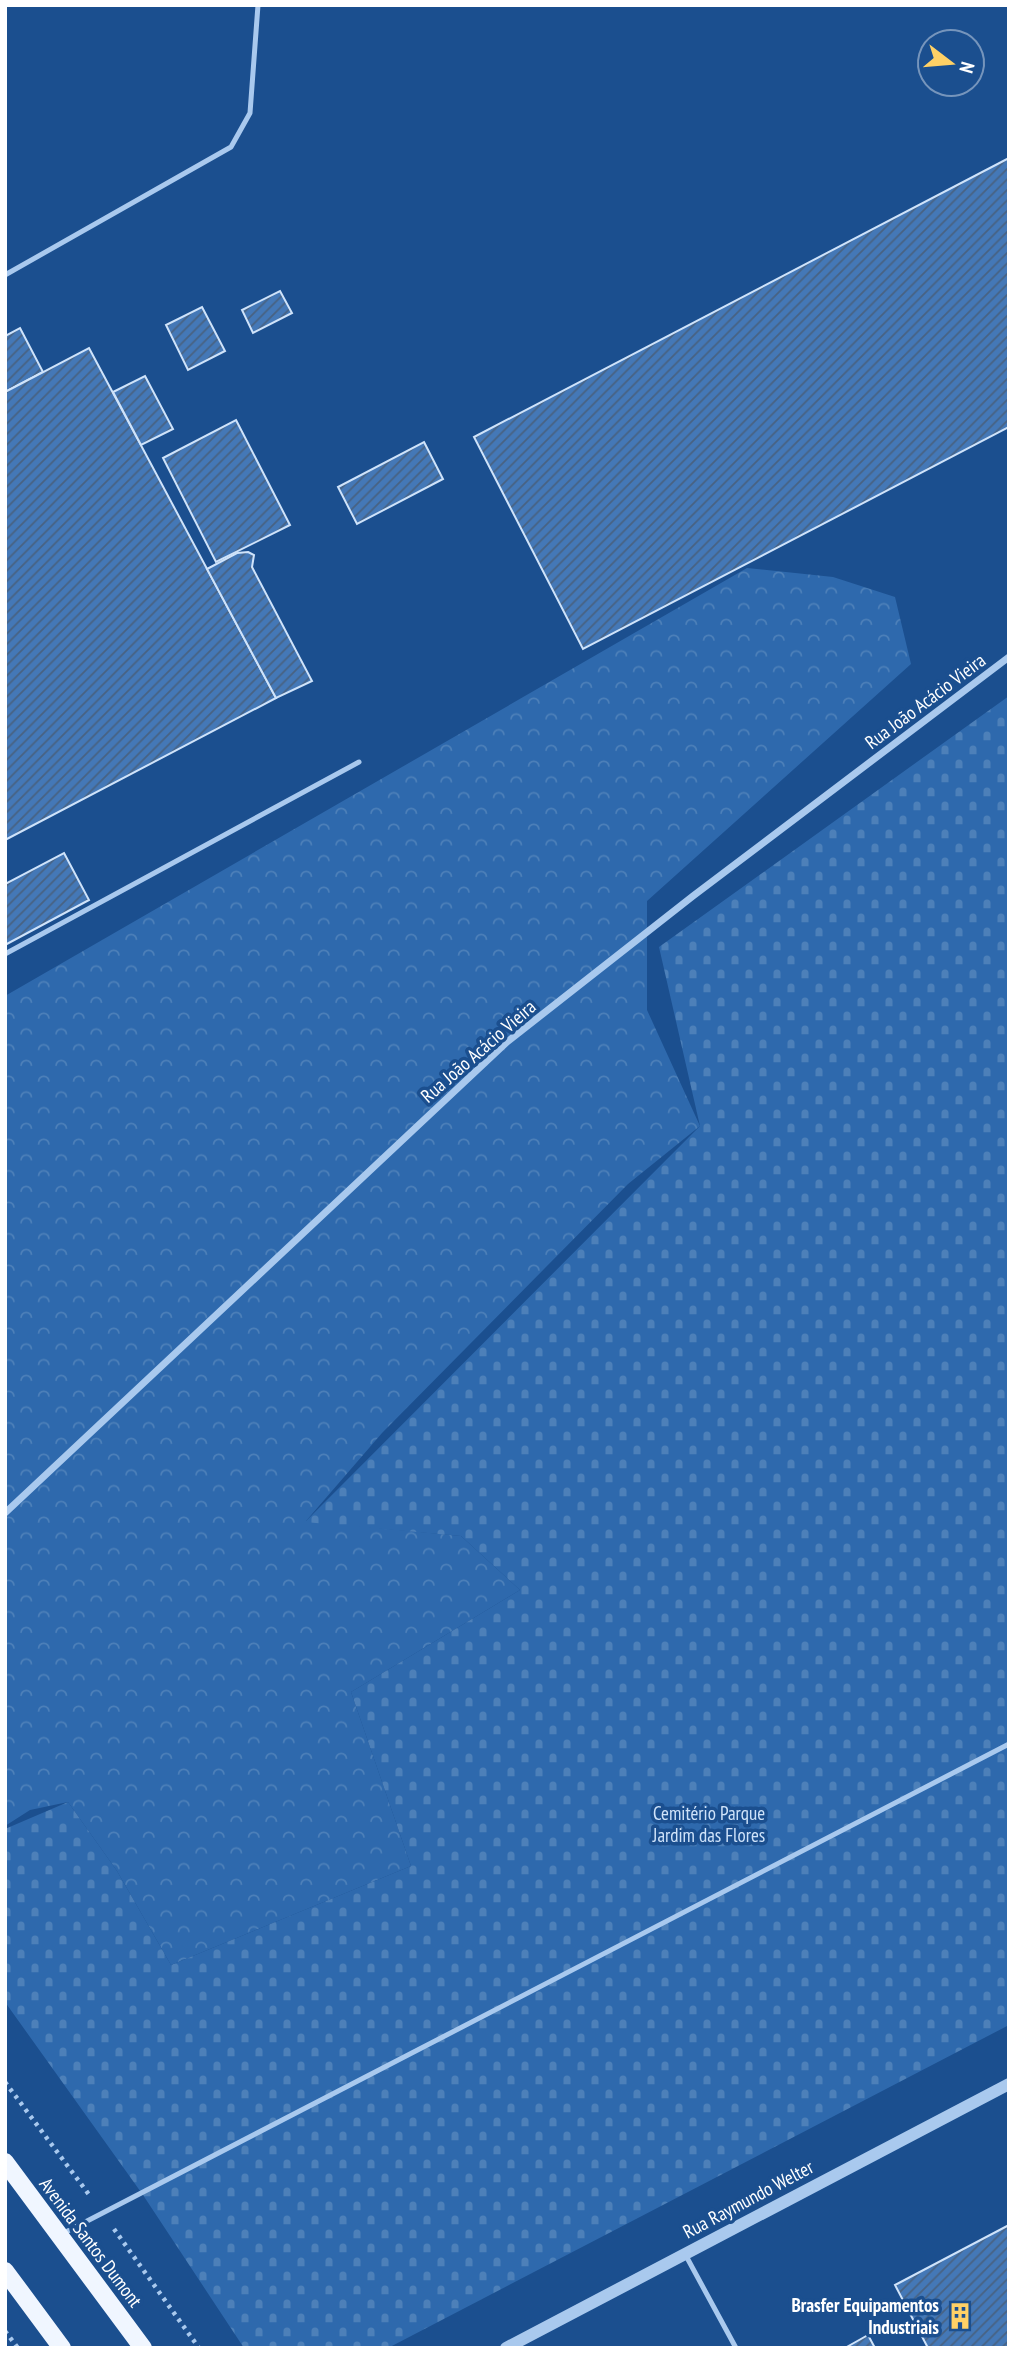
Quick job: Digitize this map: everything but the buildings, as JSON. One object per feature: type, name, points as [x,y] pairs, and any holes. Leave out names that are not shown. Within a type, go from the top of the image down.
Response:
[{"type":"main road","name":"Avenida Santos Dumont","points":[[5,2162],[144,2348]]},
{"type":"main road","points":[[5,2271],[62,2348]]},
{"type":"street","name":"Rua João Acácio Vieira","points":[[5,1513],[507,1042],[693,896],[1009,657]]},
{"type":"street","name":"Rua Raymundo Welter","points":[[506,2348],[1009,2084]]},
{"type":"lane","points":[[5,275],[231,148],[250,113],[258,5]]},
{"type":"lane","points":[[5,954],[359,762]]},
{"type":"lane","points":[[60,2235],[1009,1744]]},
{"type":"lane","points":[[685,2253],[736,2348]]},
{"type":"path","points":[[5,2331],[18,2348]]},
{"type":"green space","points":[[747,568],[833,577],[895,597],[911,664],[647,901],[647,1010],[700,1126],[628,1184],[382,1433],[306,1521],[461,1536],[520,1590],[351,1692],[411,1866],[171,1965],[117,1871],[68,1802],[30,1810],[5,1826],[5,996]]},
{"type":"green space","name":"Cemitério Parque Jardim das Flores","points":[[1009,696],[1009,2025],[388,2348],[244,2348],[143,2195],[5,2002],[5,1829],[68,1802],[117,1871],[171,1965],[411,1866],[351,1692],[520,1590],[461,1536],[305,1522],[700,1126],[659,947]]},
{"type":"place","name":"Brasfer Equipamentos Industriais","points":[[960,2316]]}]
